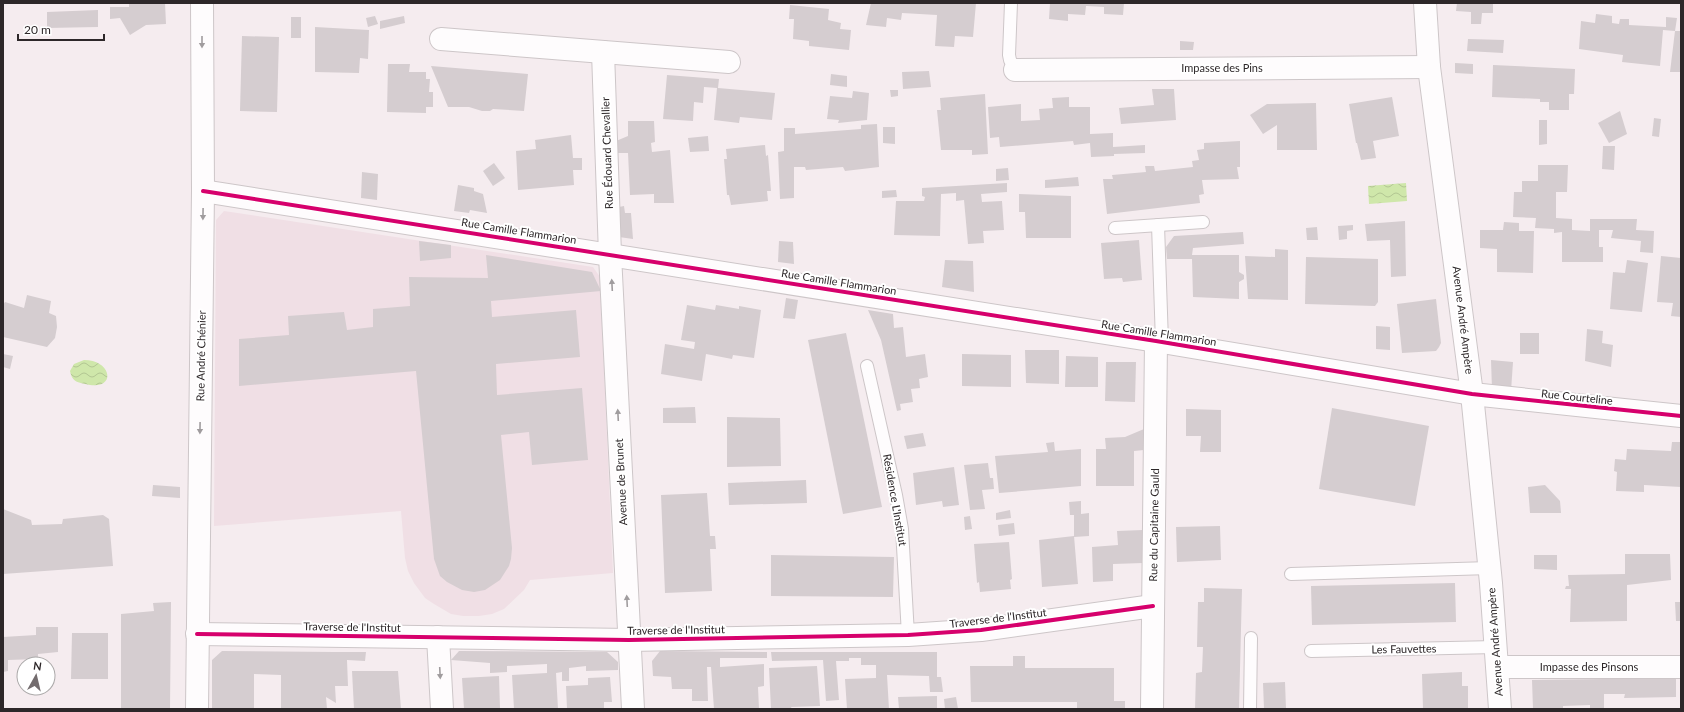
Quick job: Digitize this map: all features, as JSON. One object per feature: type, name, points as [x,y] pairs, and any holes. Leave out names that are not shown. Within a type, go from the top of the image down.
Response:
[{"type":"street","name":"Rue André Chénier","points":[[197,709],[203,191],[202,3]]},
{"type":"street","name":"Avenue André Ampère","points":[[1425,3],[1429,67],[1472,394],[1490,568],[1500,709]]},
{"type":"street","points":[[441,39],[729,62]]},
{"type":"street","name":"Rue Édouard Chevallier","points":[[603,52],[610,255]]},
{"type":"street","name":"Impasse des Pins","points":[[1016,70],[1429,67]]},
{"type":"street","name":"Rue Camille Flammarion","points":[[203,191],[1159,341],[1472,394]]},
{"type":"street","name":"Avenue de Brunet","points":[[610,255],[633,709]]},
{"type":"street","name":"Rue du Capitaine Gauld","points":[[1152,709],[1159,341]]},
{"type":"street","name":"Rue Courteline","points":[[1472,394],[1681,416]]},
{"type":"street","name":"Traverse de l'Institut","points":[[197,634],[629,640],[908,636],[981,630],[1153,606]]},
{"type":"street","points":[[438,637],[442,709]]},
{"type":"street","name":"Impasse des Pinsons","points":[[1497,657],[1681,667]]},
{"type":"lane","points":[[1011,3],[1009,55],[1010,60],[1016,70]]},
{"type":"lane","points":[[1115,228],[1204,222]]},
{"type":"lane","points":[[1158,225],[1159,341]]},
{"type":"lane","name":"Résidence L'Institut","points":[[867,366],[896,495],[902,529],[908,636]]},
{"type":"lane","points":[[1291,574],[1490,568]]},
{"type":"lane","points":[[1250,709],[1251,638]]},
{"type":"lane","name":"Les Fauvettes","points":[[1311,651],[1497,657]]},
{"type":"shaded area","points":[[224,211],[593,267],[600,277],[613,573],[530,580],[524,590],[504,609],[492,614],[463,616],[451,614],[425,598],[414,583],[408,571],[405,558],[401,511],[214,526],[216,220]]},
{"type":"water","points":[[1406,183],[1407,201],[1369,204],[1368,186]]},
{"type":"water","points":[[84,360],[94,361],[101,365],[105,370],[107,375],[106,380],[102,384],[95,385],[77,382],[72,377],[70,371],[74,364]]},
{"type":"building","points":[[129,3],[165,3],[166,24],[146,25],[130,35],[120,18],[110,19],[110,7],[129,7]]},
{"type":"building","points":[[871,3],[976,3],[973,37],[955,36],[954,47],[935,46],[937,15],[902,13],[901,20],[887,18],[886,27],[866,25]]},
{"type":"building","points":[[1050,3],[1124,3],[1123,15],[1104,14],[1104,7],[1086,6],[1085,15],[1068,14],[1068,21],[1049,19]]},
{"type":"building","points":[[1457,3],[1493,3],[1493,13],[1482,13],[1481,24],[1471,24],[1471,12],[1456,11]]},
{"type":"building","points":[[790,5],[829,9],[828,20],[841,23],[840,29],[851,30],[849,50],[809,46],[809,41],[793,39],[794,19],[789,19]]},
{"type":"building","points":[[98,10],[98,27],[47,28],[47,12]]},
{"type":"building","points":[[1596,14],[1612,16],[1612,23],[1619,24],[1620,19],[1629,19],[1629,25],[1666,27],[1666,17],[1677,18],[1675,31],[1663,30],[1660,66],[1622,62],[1623,55],[1579,49],[1581,21],[1595,23]]},
{"type":"building","points":[[375,16],[378,24],[368,27],[366,18]]},
{"type":"building","points":[[404,16],[405,23],[380,29],[380,21]]},
{"type":"building","points":[[291,17],[301,17],[301,38],[291,38]]},
{"type":"building","points":[[315,27],[369,30],[368,59],[360,58],[359,73],[315,72]]},
{"type":"building","points":[[1675,31],[1681,31],[1681,72],[1670,72]]},
{"type":"building","points":[[242,36],[279,37],[277,112],[240,111]]},
{"type":"building","points":[[1468,39],[1504,40],[1503,53],[1467,51]]},
{"type":"building","points":[[1180,41],[1194,42],[1193,50],[1180,50]]},
{"type":"building","points":[[1455,63],[1473,64],[1473,74],[1455,73]]},
{"type":"building","points":[[388,64],[410,64],[409,72],[426,72],[426,79],[430,79],[429,92],[433,92],[433,107],[426,107],[426,113],[387,112]]},
{"type":"building","points":[[1493,65],[1575,69],[1574,94],[1569,94],[1569,110],[1549,110],[1549,102],[1540,102],[1540,99],[1492,97]]},
{"type":"building","points":[[431,66],[528,74],[524,111],[493,109],[490,111],[482,111],[469,107],[448,107]]},
{"type":"building","points":[[929,71],[931,87],[903,89],[902,72]]},
{"type":"building","points":[[831,74],[847,76],[847,87],[830,85]]},
{"type":"building","points":[[667,75],[719,79],[718,88],[775,93],[772,120],[740,117],[739,123],[714,120],[717,88],[704,87],[703,103],[694,102],[693,121],[663,119]]},
{"type":"building","points":[[1152,89],[1174,89],[1176,120],[1121,124],[1119,108],[1154,105]]},
{"type":"building","points":[[890,90],[898,90],[898,96],[891,97]]},
{"type":"building","points":[[853,91],[869,93],[867,120],[838,123],[839,120],[827,119],[830,96],[852,98]]},
{"type":"building","points":[[985,94],[988,154],[972,155],[972,150],[941,150],[937,110],[941,110],[940,98]]},
{"type":"building","points":[[1069,97],[1069,107],[1090,107],[1090,134],[1113,133],[1113,147],[1145,145],[1145,153],[1114,154],[1114,156],[1091,157],[1090,143],[1074,145],[1073,141],[1000,147],[999,137],[990,138],[988,107],[1021,104],[1021,121],[1040,120],[1039,109],[1053,108],[1052,98]]},
{"type":"building","points":[[1392,97],[1399,136],[1373,141],[1376,158],[1361,160],[1356,143],[1349,104]]},
{"type":"building","points":[[1316,103],[1317,150],[1277,150],[1277,125],[1263,134],[1250,115],[1267,104]]},
{"type":"building","points":[[1620,111],[1627,134],[1609,143],[1598,123]]},
{"type":"building","points":[[1654,118],[1661,119],[1659,137],[1652,136]]},
{"type":"building","points":[[1539,120],[1547,120],[1547,144],[1539,145]]},
{"type":"building","points":[[628,121],[654,121],[655,142],[651,143],[652,152],[670,150],[674,203],[654,203],[654,194],[630,195],[628,153],[617,153],[616,141],[628,136]]},
{"type":"building","points":[[877,124],[879,167],[845,171],[843,167],[806,170],[805,167],[794,167],[794,198],[780,199],[778,152],[784,151],[784,128],[795,128],[795,134],[861,129],[861,125]]},
{"type":"building","points":[[883,127],[895,127],[895,144],[883,143]]},
{"type":"building","points":[[571,135],[573,158],[582,158],[582,170],[573,170],[574,185],[518,190],[516,151],[536,149],[535,140]]},
{"type":"building","points":[[708,136],[709,151],[690,152],[688,138]]},
{"type":"building","points":[[1240,141],[1240,167],[1237,167],[1239,179],[1202,180],[1204,194],[1199,195],[1200,203],[1107,214],[1103,179],[1113,179],[1112,175],[1146,172],[1145,166],[1154,166],[1155,171],[1193,167],[1192,161],[1199,160],[1197,150],[1204,149],[1204,143]]},
{"type":"building","points":[[765,145],[766,156],[768,155],[771,191],[767,191],[768,201],[731,205],[729,195],[727,195],[724,159],[727,159],[726,149]]},
{"type":"building","points":[[1603,146],[1615,146],[1614,170],[1602,169]]},
{"type":"building","points":[[494,163],[505,178],[493,186],[483,171]]},
{"type":"building","points":[[1538,165],[1568,165],[1567,192],[1556,192],[1556,218],[1572,219],[1572,230],[1590,231],[1590,219],[1637,219],[1636,230],[1654,231],[1653,253],[1640,252],[1641,241],[1611,238],[1613,230],[1599,230],[1599,247],[1603,247],[1603,262],[1562,262],[1562,232],[1554,233],[1554,229],[1535,228],[1536,218],[1513,217],[1514,192],[1522,192],[1522,181],[1538,181]]},
{"type":"building","points":[[1008,168],[1009,180],[996,181],[996,169]]},
{"type":"building","points":[[362,172],[378,174],[377,200],[361,198]]},
{"type":"building","points":[[1078,177],[1079,186],[1045,188],[1045,180]]},
{"type":"building","points":[[1007,183],[1007,192],[981,194],[982,202],[1002,201],[1004,230],[983,231],[984,243],[968,244],[964,200],[956,201],[956,193],[941,194],[940,236],[894,235],[896,201],[924,201],[925,197],[922,196],[922,188]]},
{"type":"building","points":[[458,185],[474,188],[474,191],[483,194],[487,213],[470,210],[469,213],[454,211]]},
{"type":"building","points":[[896,190],[897,197],[882,198],[882,191]]},
{"type":"building","points":[[1019,194],[1071,196],[1071,238],[1026,238],[1025,212],[1019,212]]},
{"type":"building","points":[[624,206],[625,213],[631,213],[633,239],[619,237],[619,207]]},
{"type":"building","points":[[1405,221],[1406,276],[1391,277],[1390,240],[1367,241],[1365,224]]},
{"type":"building","points":[[1504,222],[1519,223],[1519,231],[1534,231],[1533,273],[1497,272],[1497,249],[1480,248],[1480,230],[1503,230]]},
{"type":"building","points":[[1353,225],[1353,230],[1347,231],[1347,239],[1339,240],[1338,226]]},
{"type":"building","points":[[1317,227],[1318,240],[1307,240],[1306,228]]},
{"type":"building","points":[[1243,232],[1244,244],[1193,248],[1192,255],[1239,255],[1239,272],[1244,275],[1244,279],[1239,282],[1239,299],[1193,297],[1192,259],[1167,259],[1166,247],[1174,236]]},
{"type":"building","points":[[1139,240],[1142,280],[1123,282],[1122,278],[1104,279],[1101,243]]},
{"type":"building","points":[[419,241],[451,245],[451,258],[420,261]]},
{"type":"building","points":[[779,241],[793,242],[794,264],[778,262]]},
{"type":"building","points":[[1275,249],[1288,250],[1288,300],[1248,299],[1245,256],[1275,257]]},
{"type":"building","points":[[486,255],[592,272],[601,291],[491,301],[492,317],[576,310],[580,357],[496,364],[497,395],[582,388],[588,460],[532,465],[529,432],[501,435],[512,548],[511,559],[509,566],[500,580],[485,590],[474,592],[462,590],[447,582],[440,576],[434,559],[416,371],[239,386],[239,339],[289,335],[288,316],[344,312],[347,330],[373,327],[373,309],[410,306],[409,277],[488,278]]},
{"type":"building","points":[[1661,256],[1681,258],[1681,317],[1671,316],[1673,303],[1657,302]]},
{"type":"building","points":[[1306,257],[1378,259],[1378,302],[1375,306],[1305,304]]},
{"type":"building","points":[[945,260],[973,261],[974,292],[942,287]]},
{"type":"building","points":[[1627,260],[1648,263],[1642,312],[1610,309],[1613,272],[1625,273]]},
{"type":"building","points":[[27,295],[51,301],[49,313],[56,316],[57,327],[55,338],[47,347],[3,337],[3,305],[5,302],[24,308]]},
{"type":"building","points":[[786,298],[798,300],[795,319],[783,318]]},
{"type":"building","points":[[1436,299],[1441,343],[1439,347],[1436,351],[1402,353],[1397,304]]},
{"type":"building","points":[[687,305],[715,310],[716,305],[739,309],[739,306],[761,310],[754,358],[733,355],[732,359],[706,354],[702,381],[661,374],[665,344],[694,349],[695,342],[681,340]]},
{"type":"building","points":[[868,310],[893,314],[894,328],[903,327],[906,357],[925,354],[928,377],[919,379],[920,388],[911,389],[913,402],[900,404],[901,410],[897,411],[881,340]]},
{"type":"building","points":[[1376,326],[1390,327],[1390,350],[1376,349]]},
{"type":"building","points":[[1587,329],[1603,331],[1602,343],[1613,345],[1611,367],[1585,361]]},
{"type":"building","points":[[846,333],[882,507],[843,514],[808,340]]},
{"type":"building","points":[[1520,333],[1539,333],[1539,354],[1520,354]]},
{"type":"building","points":[[1025,350],[1059,350],[1059,384],[1026,383]]},
{"type":"building","points":[[3,354],[13,356],[10,369],[3,367]]},
{"type":"building","points":[[962,354],[1011,355],[1011,387],[962,386]]},
{"type":"building","points":[[1066,356],[1098,357],[1098,387],[1065,387]]},
{"type":"building","points":[[1491,360],[1513,362],[1511,391],[1492,389]]},
{"type":"building","points":[[1106,362],[1136,362],[1135,402],[1105,401]]},
{"type":"building","points":[[695,407],[696,423],[663,423],[663,408]]},
{"type":"building","points":[[1332,408],[1429,426],[1415,506],[1319,489]]},
{"type":"building","points":[[1186,409],[1221,410],[1221,452],[1200,452],[1201,436],[1186,436]]},
{"type":"building","points":[[727,417],[780,418],[781,466],[727,467]]},
{"type":"building","points":[[1144,429],[1144,450],[1134,451],[1134,486],[1096,486],[1096,449],[1106,449],[1105,438],[1125,437]]},
{"type":"building","points":[[923,433],[926,446],[907,449],[904,436]]},
{"type":"building","points":[[1054,442],[1055,451],[1081,449],[1081,486],[999,493],[995,456],[1048,452],[1046,443]]},
{"type":"building","points":[[1672,442],[1681,442],[1681,487],[1644,485],[1644,492],[1616,491],[1617,472],[1614,471],[1615,459],[1626,460],[1627,449],[1671,451]]},
{"type":"building","points":[[988,463],[990,478],[993,478],[994,489],[982,490],[985,509],[970,510],[964,465]]},
{"type":"building","points":[[954,467],[959,505],[943,507],[942,501],[916,505],[913,473]]},
{"type":"building","points":[[806,480],[807,503],[729,505],[728,483]]},
{"type":"building","points":[[153,485],[180,487],[180,498],[152,496]]},
{"type":"building","points":[[1545,485],[1560,501],[1561,513],[1530,513],[1528,487]]},
{"type":"building","points":[[707,493],[710,536],[715,536],[716,549],[710,549],[712,591],[665,593],[661,495]]},
{"type":"building","points":[[1081,501],[1081,514],[1089,513],[1089,536],[1074,537],[1074,515],[1070,515],[1069,502]]},
{"type":"building","points":[[3,509],[31,520],[32,525],[62,524],[63,519],[103,515],[109,519],[113,566],[3,574]]},
{"type":"building","points":[[1010,510],[1011,518],[996,520],[996,513]]},
{"type":"building","points":[[970,516],[972,529],[965,530],[964,517]]},
{"type":"building","points":[[1014,523],[1015,534],[999,536],[998,525]]},
{"type":"building","points":[[1220,526],[1221,560],[1177,562],[1176,527]]},
{"type":"building","points":[[1143,530],[1143,563],[1113,564],[1113,581],[1093,582],[1092,547],[1118,545],[1117,531]]},
{"type":"building","points":[[1074,536],[1078,584],[1042,587],[1039,540]]},
{"type":"building","points":[[1009,542],[1012,579],[1010,580],[1011,589],[980,592],[979,582],[977,583],[974,544]]},
{"type":"building","points":[[1625,554],[1670,554],[1671,580],[1627,585],[1627,621],[1570,622],[1571,589],[1565,589],[1566,586],[1569,586],[1568,575],[1625,574]]},
{"type":"building","points":[[771,555],[894,557],[893,597],[771,596]]},
{"type":"building","points":[[1534,555],[1557,555],[1557,570],[1534,569]]},
{"type":"building","points":[[1455,583],[1456,622],[1312,625],[1311,586]]},
{"type":"building","points":[[1204,588],[1242,589],[1239,709],[1195,709],[1196,673],[1202,672],[1203,647],[1197,647],[1198,602],[1204,602]]},
{"type":"building","points":[[171,602],[170,709],[121,709],[121,614],[154,611],[153,603]]},
{"type":"building","points":[[1675,602],[1681,602],[1681,621],[1676,621]]},
{"type":"building","points":[[36,627],[58,627],[58,652],[38,654],[38,656],[16,656],[16,660],[8,660],[8,671],[3,672],[3,637],[36,635]]},
{"type":"building","points":[[72,633],[108,633],[108,679],[71,679]]},
{"type":"building","points":[[222,651],[366,652],[365,661],[347,660],[348,686],[335,686],[336,703],[326,697],[327,709],[281,709],[281,675],[254,674],[254,709],[212,709],[212,660]]},
{"type":"building","points":[[459,651],[607,652],[618,662],[618,670],[586,671],[586,666],[569,668],[569,681],[562,681],[562,672],[556,673],[558,709],[514,709],[512,675],[547,673],[547,664],[507,666],[507,672],[490,673],[490,663],[451,660]]},
{"type":"building","points":[[660,651],[767,652],[767,658],[720,658],[720,667],[764,664],[764,686],[758,687],[759,709],[714,709],[711,667],[707,667],[708,701],[692,701],[692,689],[672,689],[671,677],[653,676],[652,661]]},
{"type":"building","points":[[771,652],[937,652],[937,677],[941,677],[943,692],[930,692],[929,676],[887,675],[889,709],[847,709],[845,679],[876,678],[876,665],[861,665],[861,658],[849,658],[849,661],[836,661],[839,700],[826,701],[823,660],[772,661]]},
{"type":"building","points":[[1013,656],[1025,656],[1025,668],[1114,668],[1114,701],[1125,701],[1125,709],[1077,709],[1077,702],[971,702],[970,666],[1013,666]]},
{"type":"building","points":[[817,666],[820,706],[791,707],[792,709],[771,709],[769,668]]},
{"type":"building","points":[[352,671],[398,671],[401,709],[354,709]]},
{"type":"building","points":[[1462,672],[1462,686],[1468,686],[1468,709],[1423,709],[1422,674]]},
{"type":"building","points":[[499,676],[500,709],[464,709],[462,678]]},
{"type":"building","points":[[610,677],[612,702],[604,702],[604,709],[567,709],[566,686],[588,685],[588,678]]},
{"type":"building","points":[[1676,678],[1676,697],[1624,698],[1625,694],[1604,694],[1604,709],[1590,709],[1590,705],[1563,706],[1563,709],[1533,709],[1532,680]]},
{"type":"building","points":[[1285,682],[1286,709],[1264,709],[1263,683]]},
{"type":"building","points":[[937,696],[937,709],[899,709],[898,697]]},
{"type":"building","points":[[956,697],[958,709],[945,709],[944,699]]},
{"type":"cycle path","points":[[203,191],[1156,341],[1472,394],[1681,416]]},
{"type":"cycle path","points":[[197,634],[629,640],[908,635],[981,630],[1153,606]]}]
